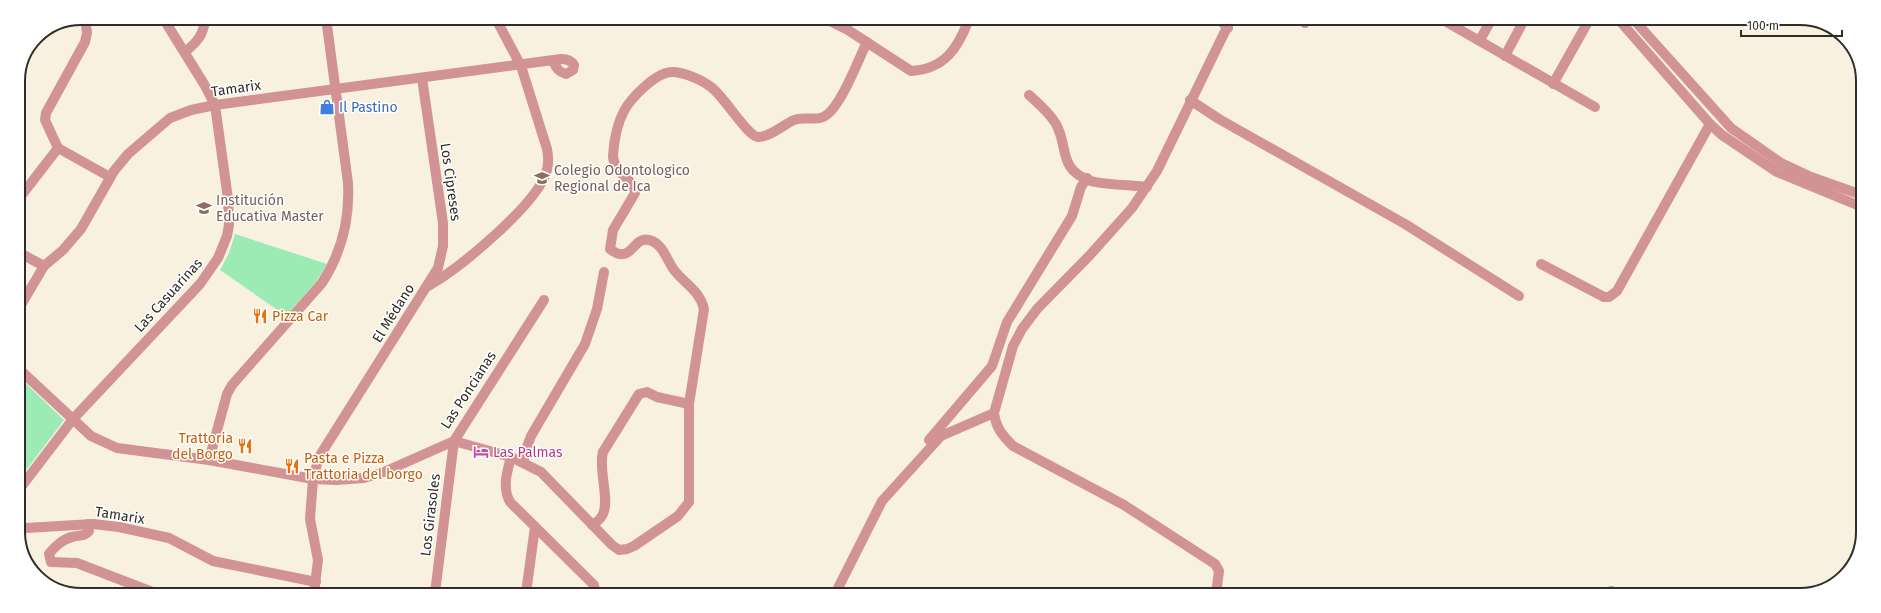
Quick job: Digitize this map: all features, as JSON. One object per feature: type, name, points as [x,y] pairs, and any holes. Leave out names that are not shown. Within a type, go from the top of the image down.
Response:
[{"type":"street","points":[[86,25],[87,33],[85,42],[45,116],[58,148],[110,177]]},
{"type":"street","name":"Las Casuarinas","points":[[25,482],[73,419],[200,284],[211,270],[223,248],[227,236],[229,213],[215,105],[167,25]]},
{"type":"street","points":[[184,52],[199,40],[204,25]]},
{"type":"street","points":[[209,460],[227,394],[232,386],[322,283],[331,270],[344,236],[348,208],[348,183],[345,154],[334,89],[327,25]]},
{"type":"street","name":"El Médano","points":[[315,588],[318,560],[311,528],[313,479],[315,467],[323,449],[427,287],[445,276],[486,242],[526,204],[545,177],[549,160],[547,149],[520,66],[500,25]]},
{"type":"street","points":[[836,25],[866,42],[906,69],[918,71],[927,69],[946,59],[959,43],[966,25]]},
{"type":"street","points":[[1217,588],[1219,572],[1215,564],[1124,505],[1013,446],[995,425],[994,413],[1013,346],[1025,324],[1036,309],[1090,255],[1126,214],[1147,187],[1157,171],[1190,100],[1228,25]]},
{"type":"street","points":[[1452,25],[1595,107]]},
{"type":"street","points":[[1480,40],[1488,25]]},
{"type":"street","points":[[1505,56],[1521,25]]},
{"type":"street","points":[[1553,84],[1586,25]]},
{"type":"street","points":[[1623,25],[1710,124],[1722,135],[1777,172],[1856,205]]},
{"type":"street","points":[[1638,25],[1731,128],[1781,163],[1811,177],[1856,193]]},
{"type":"street","points":[[454,441],[511,457],[524,462],[541,472],[612,545],[619,550],[627,549],[678,516],[689,502],[689,404],[704,315],[703,303],[693,288],[674,271],[661,247],[654,241],[648,239],[642,241],[625,254],[617,254],[610,249],[613,230],[635,193],[633,185],[615,167],[614,160],[617,132],[624,111],[638,94],[657,78],[664,73],[678,72],[710,86],[721,95],[750,132],[758,137],[765,135],[795,119],[821,118],[828,114],[838,102],[866,42]]},
{"type":"street","name":"Tamarix","points":[[25,298],[44,266],[63,250],[81,229],[110,177],[128,154],[170,118],[191,110],[215,105],[553,61]]},
{"type":"street","name":"Los Cipreses","points":[[422,78],[444,236],[440,262],[427,287]]},
{"type":"street","points":[[1029,94],[1047,111],[1057,125],[1064,156],[1070,166],[1092,181],[1147,187]]},
{"type":"street","points":[[1190,100],[1233,127],[1405,224],[1519,296]]},
{"type":"street","points":[[1541,264],[1604,297],[1613,295],[1710,124]]},
{"type":"street","points":[[25,191],[58,148]]},
{"type":"street","points":[[835,588],[871,508],[992,366],[1007,322],[1072,216],[1081,187],[1086,178]]},
{"type":"street","points":[[25,256],[44,266]]},
{"type":"street","points":[[524,462],[524,455],[532,436],[585,344],[596,309],[604,272]]},
{"type":"street","name":"Las Poncianas","points":[[25,374],[91,436],[117,448],[209,460],[313,479],[337,480],[375,475],[454,441],[544,300]]},
{"type":"street","points":[[592,525],[599,520],[605,510],[601,460],[603,452],[639,394],[647,392],[657,397],[689,404]]},
{"type":"street","points":[[838,588],[882,501],[941,436],[994,413]]},
{"type":"street","name":"Los Girasoles","points":[[436,588],[454,441]]},
{"type":"street","points":[[511,457],[507,474],[507,496],[513,505],[594,585],[594,588]]},
{"type":"street","points":[[88,524],[89,531],[86,535],[64,540],[52,550],[49,554],[51,562],[77,563],[142,588]]},
{"type":"street","name":"Tamarix","points":[[25,527],[33,528],[88,524],[120,527],[168,538],[213,561],[316,582]]},
{"type":"street","points":[[527,588],[535,527]]},
{"type":"green space","points":[[235,234],[327,264],[316,282],[286,316],[220,270],[229,253]]},
{"type":"green space","points":[[25,383],[64,420],[27,469],[25,467]]},
{"type":"place","name":"Il Pastino","points":[[327,107]]},
{"type":"place","name":"Colegio Odontologico Regional de Ica","points":[[542,178]]},
{"type":"place","name":"Institución Educativa Master","points":[[204,208]]},
{"type":"place","name":"Pizza Car","points":[[260,316]]},
{"type":"place","name":"Trattoria del Borgo","points":[[245,446]]},
{"type":"place","name":"Las Palmas","points":[[481,452]]},
{"type":"place","name":"Pasta e Pizza Trattoria del borgo","points":[[292,466]]}]
